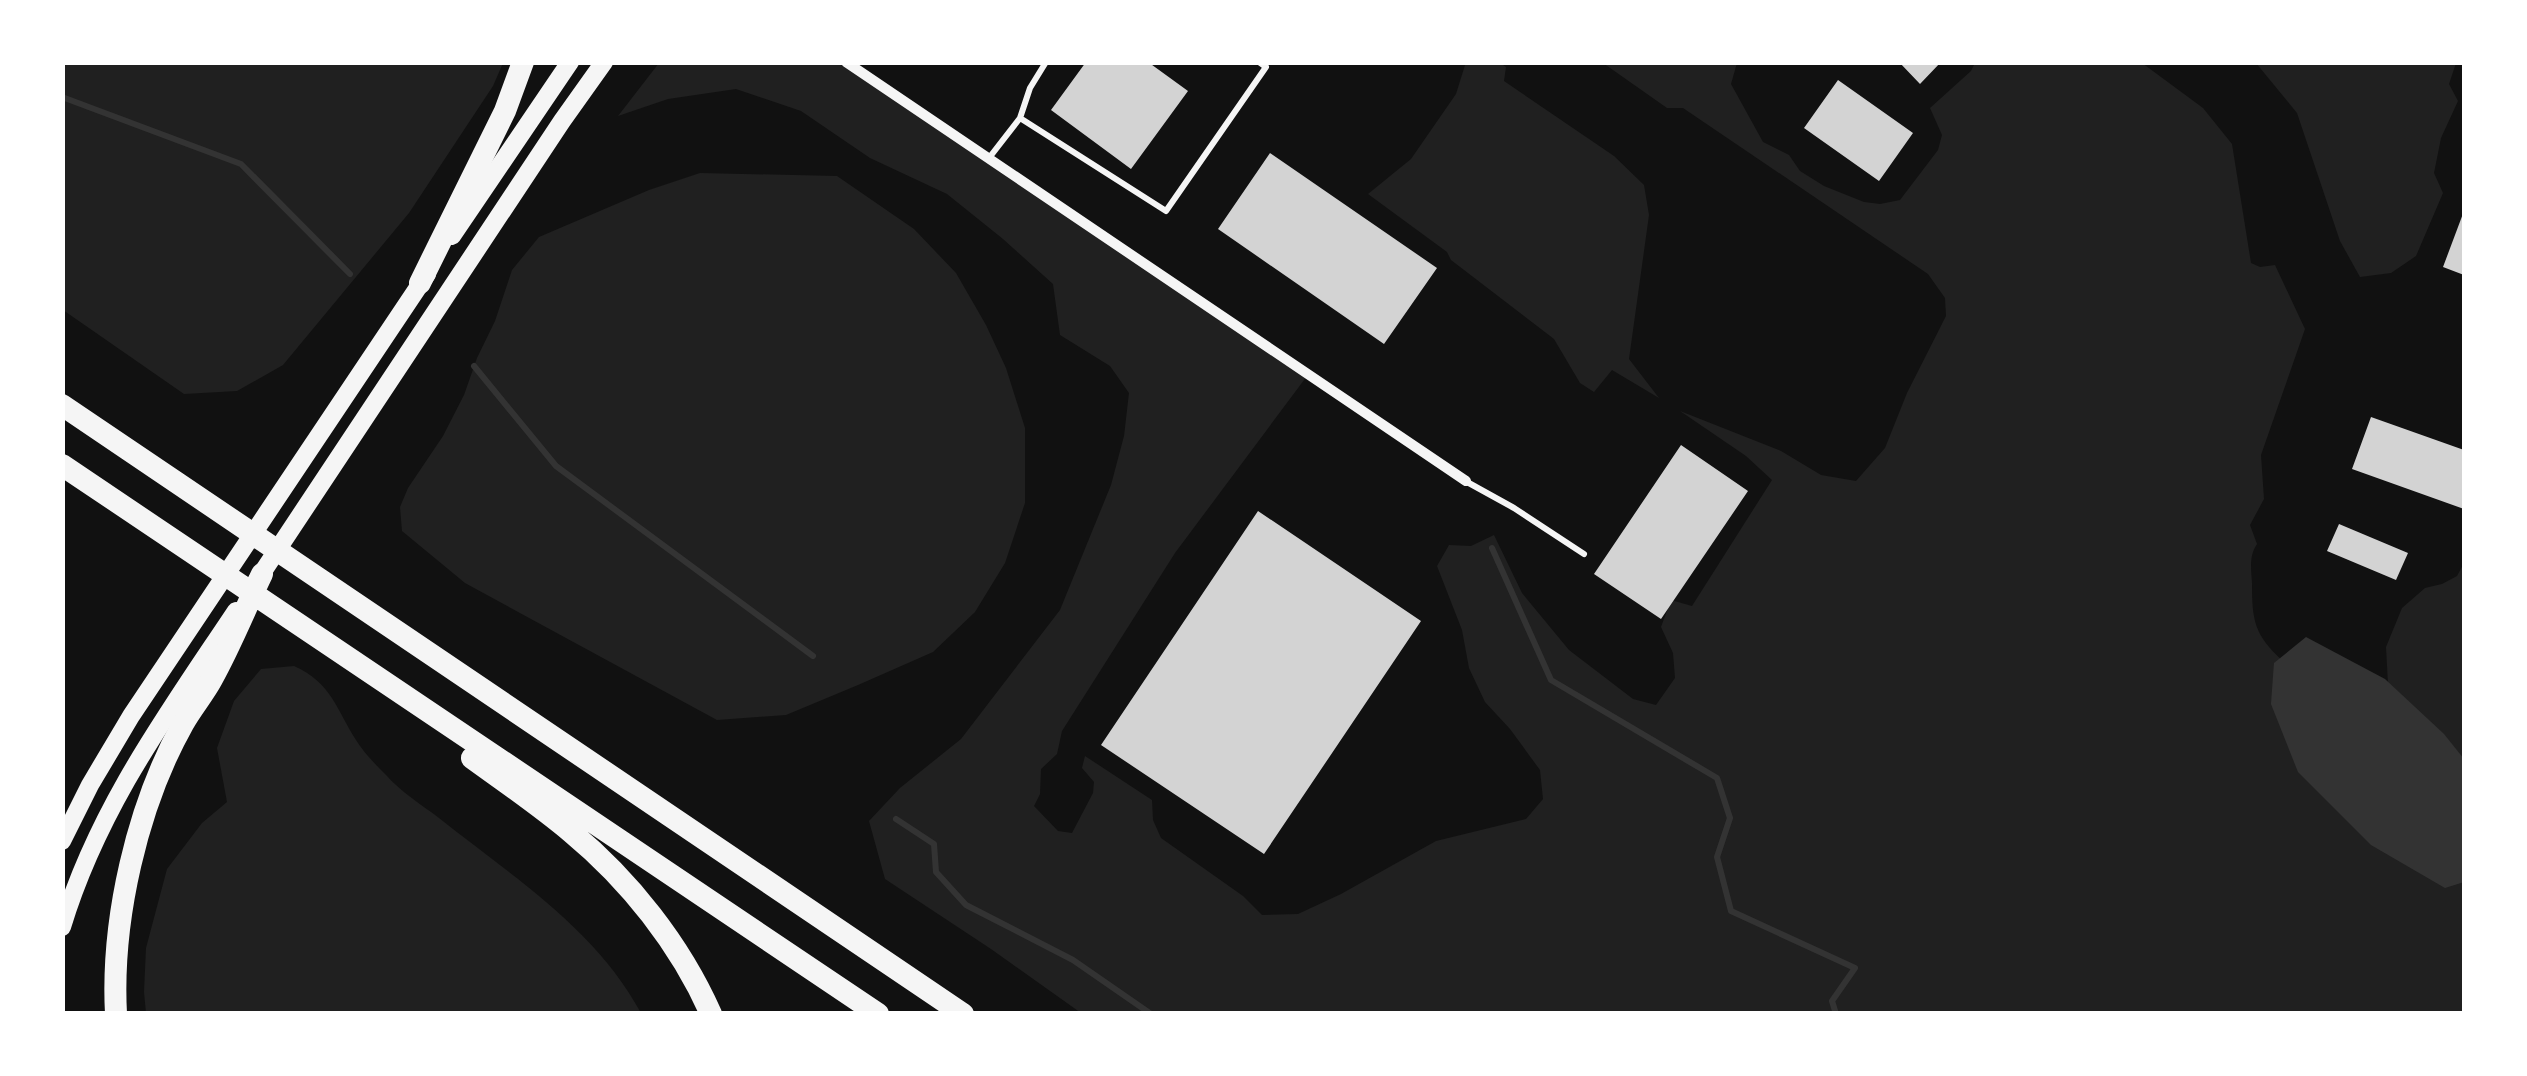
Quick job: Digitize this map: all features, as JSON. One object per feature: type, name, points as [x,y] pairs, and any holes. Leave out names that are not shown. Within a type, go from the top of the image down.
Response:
[{"type":"highway","points":[[420,284],[505,110],[523,62]]},
{"type":"highway","points":[[62,404],[963,1014]]},
{"type":"highway","points":[[62,464],[878,1014]]},
{"type":"highway","points":[[116,1014],[120,924],[141,827],[182,725],[212,680],[262,574]]},
{"type":"highway","points":[[303,627],[570,830],[637,898],[694,980],[711,1014]]},
{"type":"main road","points":[[62,841],[131,716],[570,62]]},
{"type":"main road","points":[[62,927],[92,846],[126,779],[604,62]]},
{"type":"street","points":[[846,62],[1466,481]]},
{"type":"lane","points":[[988,159],[1020,118],[1030,88],[1046,62]]},
{"type":"lane","points":[[1020,118],[1166,211],[1266,67],[1259,62]]},
{"type":"lane","points":[[1466,481],[1584,554]]},
{"type":"shaded area","points":[[63,62],[503,63],[493,86],[409,213],[283,365],[237,391],[184,394],[63,310]]},
{"type":"shaded area","points":[[1466,62],[1500,63],[1506,67],[1504,81],[1614,156],[1644,185],[1649,215],[1629,359],[1659,398],[1612,370],[1594,392],[1580,383],[1554,339],[1368,194],[1411,159],[1456,94]]},
{"type":"shaded area","points":[[659,63],[848,63],[1307,376],[1175,553],[1062,731],[1057,754],[1041,769],[1040,794],[1034,806],[1058,831],[1072,833],[1093,793],[1094,782],[1082,768],[1085,756],[1152,800],[1153,820],[1161,838],[1243,896],[1262,915],[1298,914],[1436,841],[1526,819],[1543,799],[1540,770],[1485,702],[1469,668],[1462,630],[1437,566],[1449,545],[1471,546],[1494,535],[1522,593],[1569,650],[1633,699],[1656,705],[1675,678],[1673,653],[1661,627],[1671,600],[1692,606],[1772,480],[1746,456],[1680,411],[1781,451],[1821,475],[1856,481],[1885,448],[1907,393],[1946,316],[1945,298],[1928,274],[1683,108],[1667,108],[1603,63],[1737,63],[1731,84],[1763,142],[1789,155],[1800,171],[1824,186],[1880,204],[1900,200],[1938,150],[1942,135],[1930,108],[1975,63],[2142,63],[2203,108],[2232,144],[2251,263],[2260,267],[2275,265],[2305,329],[2261,455],[2264,499],[2250,525],[2257,544],[2251,567],[2253,607],[2260,635],[2464,860],[2464,1013],[1081,1013],[885,879],[869,821],[900,788],[961,739],[1060,610],[1111,485],[1124,436],[1129,393],[1110,366],[1060,335],[1053,284],[1003,239],[947,194],[870,158],[801,111],[736,89],[668,99],[618,116]]},
{"type":"shaded area","points":[[2256,63],[2456,63],[2449,84],[2458,101],[2441,138],[2434,173],[2443,193],[2416,256],[2391,273],[2360,277],[2340,241],[2297,113]]},
{"type":"shaded area","points":[[700,173],[837,176],[914,229],[956,273],[986,325],[1006,368],[1025,428],[1025,503],[1005,563],[975,612],[933,652],[786,715],[717,720],[465,583],[402,531],[400,507],[408,488],[443,436],[464,395],[512,270],[539,237],[649,190]]},
{"type":"shaded area","points":[[2464,563],[2464,779],[2388,684],[2386,647],[2402,608],[2425,588],[2457,576]]},
{"type":"shaded area","points":[[2306,637],[2385,679],[2444,734],[2464,759],[2464,882],[2445,888],[2371,845],[2298,772],[2271,704],[2274,663]]},
{"type":"shaded area","points":[[294,666],[325,689],[359,745],[392,781],[577,930],[601,955],[641,1013],[146,1013],[146,948],[167,869],[202,823],[227,802],[217,748],[234,701],[261,669]]},
{"type":"building","points":[[1086,62],[1148,62],[1188,91],[1131,169],[1051,110]]},
{"type":"building","points":[[1899,62],[1941,62],[1920,84]]},
{"type":"building","points":[[1838,80],[1913,133],[1879,181],[1804,128]]},
{"type":"building","points":[[1270,153],[1437,268],[1384,344],[1218,229]]},
{"type":"building","points":[[2464,211],[2464,275],[2443,267]]},
{"type":"building","points":[[2371,417],[2464,450],[2464,509],[2352,469]]},
{"type":"building","points":[[1681,445],[1748,491],[1661,619],[1594,574]]},
{"type":"building","points":[[1258,511],[1421,621],[1264,854],[1101,745]]},
{"type":"building","points":[[2339,524],[2408,553],[2396,580],[2327,551]]},
{"type":"waterway","points":[[62,97],[241,164],[350,274]]},
{"type":"waterway","points":[[474,366],[556,466],[813,656]]},
{"type":"waterway","points":[[1492,548],[1551,680],[1717,778],[1730,818],[1717,857],[1731,911],[1855,968],[1832,1001],[1836,1014]]},
{"type":"waterway","points":[[896,819],[934,844],[936,872],[966,905],[1073,960],[1151,1014]]}]
